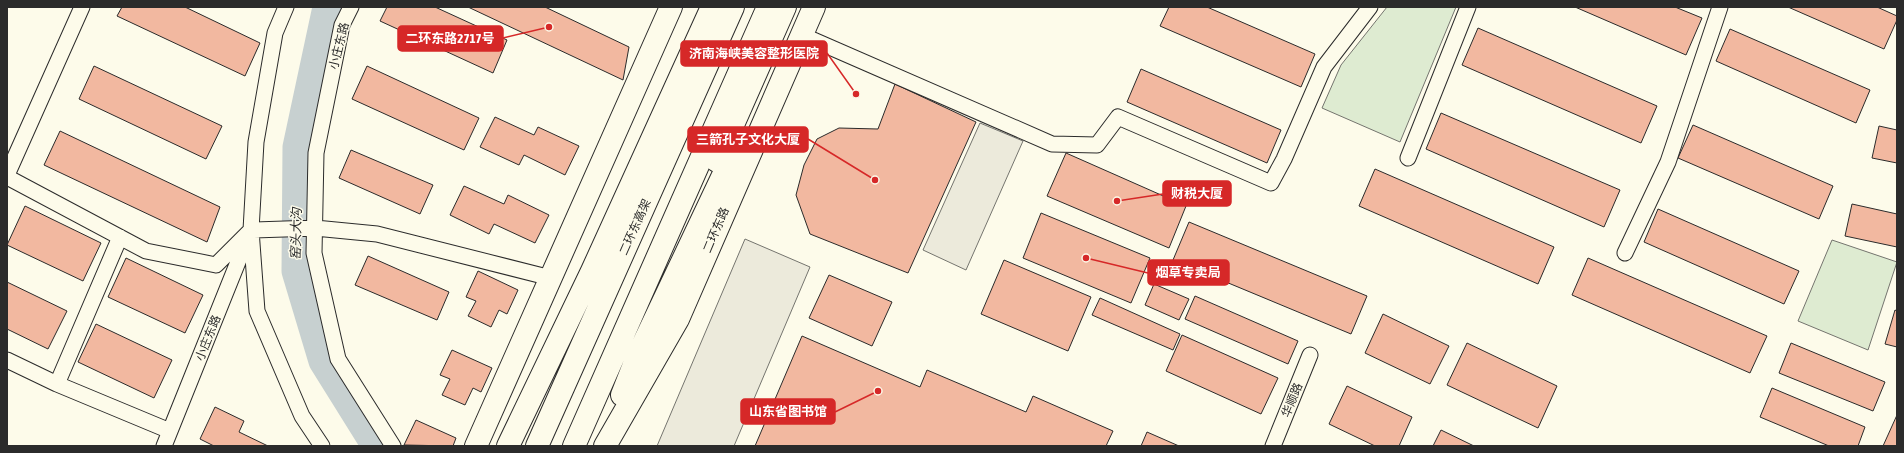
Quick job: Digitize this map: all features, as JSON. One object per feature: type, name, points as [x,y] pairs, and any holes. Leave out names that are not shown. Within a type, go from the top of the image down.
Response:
[{"type":"highway","points":[[476,446],[671,7]]},
{"type":"highway","points":[[523,413],[558,317],[697,7]]},
{"type":"highway","points":[[508,446],[592,270],[712,7]]},
{"type":"highway","name":"二环东高架","points":[[537,446],[733,7]]},
{"type":"highway","points":[[574,446],[768,7]]},
{"type":"highway","points":[[600,446],[611,394],[785,7]]},
{"type":"highway","points":[[600,446],[637,357],[738,144],[800,7]]},
{"type":"highway","name":"二环东路","points":[[605,446],[678,319],[814,7]]},
{"type":"street","points":[[82,7],[7,176],[146,251],[216,265],[251,230],[315,228],[377,234],[551,278]]},
{"type":"street","points":[[286,7],[275,33],[256,142],[251,230],[257,311],[302,416],[322,446]]},
{"type":"street","name":"小庄东路","points":[[351,7],[342,25],[316,153],[314,253],[338,359],[393,446]]},
{"type":"street","points":[[802,35],[1052,144],[1097,145],[1118,117],[1271,183],[1284,159],[1324,67],[1370,7]]},
{"type":"street","points":[[1408,158],[1468,7]]},
{"type":"street","points":[[1626,253],[1668,162],[1720,7]]},
{"type":"street","name":"小庄东路","points":[[164,446],[251,230]]},
{"type":"street","points":[[57,384],[120,237]]},
{"type":"street","name":"华顺路","points":[[1273,446],[1310,355]]},
{"type":"street","points":[[7,360],[57,384],[170,431]]},
{"type":"green space","points":[[1387,7],[1456,7],[1400,142],[1322,108],[1341,65]]},
{"type":"green space","points":[[1832,240],[1897,262],[1868,350],[1798,321]]},
{"type":"shaded area","points":[[980,123],[1023,141],[966,270],[923,250]]},
{"type":"shaded area","points":[[745,239],[810,267],[734,446],[657,446]]},
{"type":"building","points":[[122,7],[185,7],[260,43],[245,76],[117,16]]},
{"type":"building","points":[[387,7],[435,7],[507,40],[493,73],[380,21]]},
{"type":"building","points":[[468,7],[545,7],[629,47],[623,80]]},
{"type":"building","points":[[1169,7],[1207,7],[1315,54],[1301,87],[1160,26]]},
{"type":"building","points":[[1575,7],[1675,7],[1702,18],[1686,55]]},
{"type":"building","points":[[1788,7],[1877,7],[1897,16],[1897,20],[1884,49]]},
{"type":"building","points":[[1478,28],[1657,106],[1641,143],[1462,65]]},
{"type":"building","points":[[1730,29],[1870,90],[1856,123],[1716,61]]},
{"type":"building","points":[[94,66],[222,126],[206,159],[79,99]]},
{"type":"building","points":[[367,66],[479,118],[464,150],[352,99]]},
{"type":"building","points":[[1141,69],[1281,130],[1267,163],[1127,102]]},
{"type":"building","points":[[895,84],[976,122],[908,273],[810,234],[796,195],[804,165],[817,139],[839,128],[878,129]]},
{"type":"building","points":[[1441,113],[1620,190],[1604,227],[1426,149]]},
{"type":"building","points":[[495,117],[534,135],[538,127],[579,146],[565,175],[524,155],[519,165],[480,147]]},
{"type":"building","points":[[1693,125],[1833,186],[1819,219],[1678,158]]},
{"type":"building","points":[[1879,126],[1897,130],[1897,163],[1872,158]]},
{"type":"building","points":[[60,131],[220,207],[207,242],[44,165]]},
{"type":"building","points":[[351,150],[433,185],[420,214],[339,178]]},
{"type":"building","points":[[1066,153],[1186,206],[1169,248],[1047,196]]},
{"type":"building","points":[[1375,169],[1554,247],[1538,284],[1359,206]]},
{"type":"building","points":[[464,186],[504,204],[508,195],[549,215],[535,243],[494,224],[489,234],[450,215]]},
{"type":"building","points":[[1852,204],[1897,214],[1897,247],[1845,236]]},
{"type":"building","points":[[25,206],[101,243],[83,281],[7,245]]},
{"type":"building","points":[[1658,209],[1799,271],[1784,304],[1644,242]]},
{"type":"building","points":[[1041,213],[1150,258],[1131,303],[1023,258]]},
{"type":"building","points":[[1189,222],[1367,296],[1351,334],[1173,260]]},
{"type":"building","points":[[368,256],[449,292],[437,320],[355,285]]},
{"type":"building","points":[[126,258],[203,295],[185,333],[108,297]]},
{"type":"building","points":[[1588,258],[1767,336],[1750,373],[1572,295]]},
{"type":"building","points":[[1004,260],[1091,297],[1068,351],[981,314]]},
{"type":"building","points":[[478,271],[518,290],[507,314],[499,310],[491,327],[468,316],[476,301],[466,297]]},
{"type":"building","points":[[829,275],[892,302],[872,346],[809,318]]},
{"type":"building","points":[[7,282],[67,311],[48,349],[7,329]]},
{"type":"building","points":[[1154,284],[1189,299],[1179,320],[1145,305]]},
{"type":"building","points":[[1195,296],[1298,341],[1288,364],[1185,319]]},
{"type":"building","points":[[1100,298],[1180,334],[1173,350],[1092,315]]},
{"type":"building","points":[[1895,310],[1897,311],[1897,347],[1885,344]]},
{"type":"building","points":[[1383,314],[1449,346],[1430,384],[1365,353]]},
{"type":"building","points":[[96,324],[172,360],[154,398],[78,362]]},
{"type":"building","points":[[1182,335],[1278,378],[1261,414],[1166,371]]},
{"type":"building","points":[[802,336],[920,387],[927,370],[1026,412],[1033,396],[1113,431],[1106,446],[755,446]]},
{"type":"building","points":[[1467,343],[1557,386],[1538,428],[1447,385]]},
{"type":"building","points":[[1791,343],[1885,382],[1873,411],[1779,373]]},
{"type":"building","points":[[452,350],[492,368],[481,392],[473,388],[465,405],[442,395],[450,379],[440,375]]},
{"type":"building","points":[[1347,386],[1412,417],[1399,446],[1375,446],[1329,424]]},
{"type":"building","points":[[1772,388],[1865,427],[1858,446],[1829,446],[1760,417]]},
{"type":"building","points":[[215,407],[244,421],[239,432],[268,446],[214,446],[200,439]]},
{"type":"building","points":[[1897,415],[1897,446],[1883,446]]},
{"type":"building","points":[[416,420],[456,438],[453,446],[404,445]]},
{"type":"building","points":[[1441,430],[1474,446],[1433,446]]},
{"type":"building","points":[[1147,432],[1179,446],[1141,446]]},
{"type":"waterway","name":"窑头大沟","points":[[327,7],[297,147],[296,271],[323,361],[376,446]]},
{"type":"place","name":"二环东路2717号","points":[[549,27]]},
{"type":"place","name":"济南海峡美容整形医院","points":[[856,94]]},
{"type":"place","name":"三箭孔子文化大厦","points":[[875,180]]},
{"type":"place","name":"财税大厦","points":[[1117,201]]},
{"type":"place","name":"烟草专卖局","points":[[1086,258]]},
{"type":"place","name":"山东省图书馆","points":[[878,391]]}]
